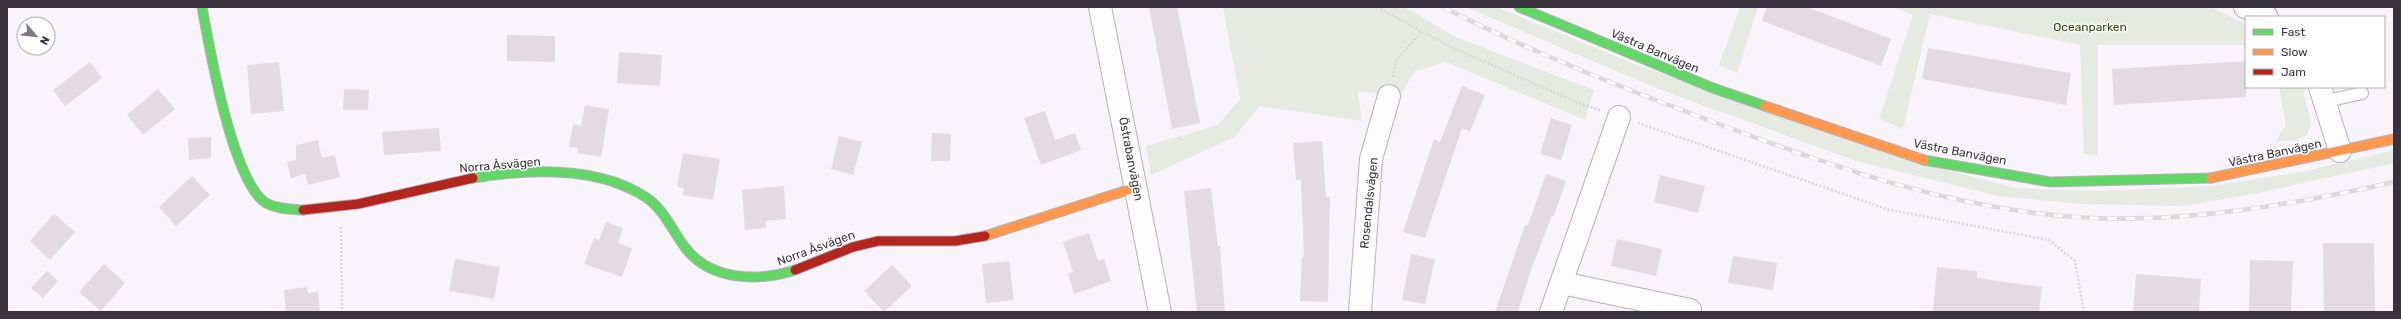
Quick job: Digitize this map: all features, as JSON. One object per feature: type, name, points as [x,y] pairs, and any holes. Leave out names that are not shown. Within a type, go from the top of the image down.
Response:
[{"type":"street","name":"Norra Åsvägen","points":[[202,7],[215,73],[245,177],[255,194],[265,202],[283,209],[310,210],[340,206],[460,180],[538,172],[574,176],[625,188],[649,200],[697,260],[708,267],[730,276],[756,278],[778,276],[867,242],[889,239],[939,242],[967,240],[1015,228],[1100,197],[1137,187]]},
{"type":"street","name":"Östrabanvägen","points":[[1100,7],[1137,187],[1160,312]]},
{"type":"street","name":"Västra Banvägen","points":[[1519,7],[1713,88],[1920,159],[2050,182],[2216,178],[2394,139]]},
{"type":"street","points":[[2245,7],[2265,16]]},
{"type":"street","points":[[2322,94],[2340,151]]},
{"type":"street","name":"Rosendalsvägen","points":[[1360,312],[1371,159],[1389,96]]},
{"type":"street","points":[[1551,312],[1619,117]]},
{"type":"street","points":[[1562,283],[1690,310]]},
{"type":"lane","points":[[2322,94],[2362,94]]},
{"type":"path","points":[[1377,7],[1453,48],[1576,102],[1619,117],[1890,210],[2048,240],[2075,261],[2084,312]]},
{"type":"path","points":[[1389,96],[1396,61],[1422,31]]},
{"type":"path","points":[[340,206],[343,255],[340,295],[342,312]]},
{"type":"green space","points":[[1223,7],[1404,7],[1458,38],[1594,90],[1585,120],[1446,62],[1415,71],[1399,97],[1358,91],[1362,121],[1259,106],[1235,137],[1151,175],[1146,146],[1218,125],[1240,99]]},
{"type":"green space","points":[[1465,7],[1497,7],[1635,64],[1894,156],[2016,188],[2102,191],[2211,186],[2301,172],[2394,150],[2394,163],[2258,193],[2184,206],[2080,204],[1998,196],[1856,161],[1661,90]]},
{"type":"green space","points":[[1740,7],[1758,7],[1737,73],[1719,65]]},
{"type":"green space","name":"Oceanparken","points":[[1892,7],[2211,7],[2245,24],[2245,45],[2098,45],[2098,156],[2084,154],[2080,45],[1930,14],[1903,129],[1879,119],[1913,15]]},
{"type":"green space","points":[[2279,88],[2307,88],[2303,91],[2311,122],[2307,135],[2295,140],[2275,142],[2286,125]]},
{"type":"building","points":[[1149,7],[1177,7],[1200,123],[1172,129]]},
{"type":"building","points":[[1767,7],[1807,7],[1891,39],[1881,66],[1762,21]]},
{"type":"building","points":[[507,35],[555,36],[555,62],[507,61]]},
{"type":"building","points":[[1928,48],[2071,73],[2066,105],[1922,79]]},
{"type":"building","points":[[619,52],[662,55],[660,86],[617,83]]},
{"type":"building","points":[[2245,61],[2246,97],[2114,105],[2112,69]]},
{"type":"building","points":[[90,62],[102,78],[65,106],[53,90]]},
{"type":"building","points":[[279,62],[284,111],[251,114],[247,65]]},
{"type":"building","points":[[1462,86],[1485,95],[1470,132],[1462,128],[1425,238],[1403,232],[1434,139],[1440,142]]},
{"type":"building","points":[[158,89],[175,109],[143,135],[127,115]]},
{"type":"building","points":[[344,89],[369,90],[368,110],[343,110]]},
{"type":"building","points":[[585,105],[609,109],[601,157],[577,153],[578,148],[569,147],[573,124],[581,126]]},
{"type":"building","points":[[1045,111],[1055,140],[1075,133],[1081,150],[1041,165],[1024,118]]},
{"type":"building","points":[[1551,118],[1572,125],[1561,160],[1540,154]]},
{"type":"building","points":[[439,128],[441,151],[384,155],[382,132]]},
{"type":"building","points":[[932,133],[951,134],[950,161],[931,161]]},
{"type":"building","points":[[839,136],[862,142],[853,175],[831,169]]},
{"type":"building","points":[[211,137],[211,158],[189,160],[188,138]]},
{"type":"building","points":[[318,140],[322,158],[335,155],[340,177],[308,185],[305,174],[291,178],[287,162],[296,160],[296,145]]},
{"type":"building","points":[[1322,141],[1326,197],[1330,197],[1328,302],[1300,301],[1302,257],[1304,257],[1301,180],[1296,180],[1293,143]]},
{"type":"building","points":[[683,153],[720,159],[713,200],[683,195],[684,188],[677,187]]},
{"type":"building","points":[[1546,174],[1566,181],[1554,216],[1552,216],[1532,267],[1518,312],[1495,312],[1525,225],[1528,225]]},
{"type":"building","points":[[1660,175],[1705,186],[1698,213],[1654,202]]},
{"type":"building","points":[[192,176],[210,195],[176,226],[159,207]]},
{"type":"building","points":[[784,186],[786,219],[766,221],[766,228],[745,230],[742,190]]},
{"type":"building","points":[[1211,188],[1218,246],[1220,246],[1225,312],[1197,312],[1184,191]]},
{"type":"building","points":[[54,214],[75,232],[50,260],[30,241]]},
{"type":"building","points":[[606,222],[623,228],[618,243],[632,248],[622,277],[584,264],[594,238],[599,240]]},
{"type":"building","points":[[1089,233],[1098,261],[1104,259],[1111,281],[1074,294],[1068,274],[1073,272],[1063,242]]},
{"type":"building","points":[[1617,239],[1662,249],[1656,276],[1611,266]]},
{"type":"building","points":[[2323,243],[2374,243],[2375,312],[2324,312]]},
{"type":"building","points":[[1411,254],[1435,259],[1425,304],[1402,300]]},
{"type":"building","points":[[1733,256],[1777,263],[1773,290],[1728,283]]},
{"type":"building","points":[[455,259],[500,267],[494,299],[449,291]]},
{"type":"building","points":[[2250,260],[2293,261],[2291,312],[2249,312]]},
{"type":"building","points":[[1009,261],[1014,300],[986,303],[982,264]]},
{"type":"building","points":[[104,264],[125,283],[101,311],[79,292]]},
{"type":"building","points":[[892,265],[912,286],[884,312],[864,291]]},
{"type":"building","points":[[1937,267],[1977,271],[1977,278],[2042,287],[2039,312],[1933,312]]},
{"type":"building","points":[[47,271],[58,281],[43,298],[31,288]]},
{"type":"building","points":[[2136,274],[2201,279],[2199,312],[2133,312]]},
{"type":"building","points":[[307,287],[308,293],[318,292],[320,312],[286,312],[284,290]]},
{"type":"railway","points":[[1443,7],[1475,23],[1574,67],[1755,137],[1849,170],[1945,197],[1993,207],[2043,214],[2093,218],[2131,219],[2169,217],[2245,210],[2394,182]]},
{"type":"traffic: fast","points":[[202,7],[210,52],[223,109],[241,164],[251,185],[266,203],[281,208],[303,210]]},
{"type":"traffic: fast","points":[[1519,7],[1713,88],[1765,106]]},
{"type":"traffic: fast","points":[[1924,160],[2050,182],[2211,178]]},
{"type":"traffic: fast","points":[[473,178],[516,173],[562,172],[607,180],[628,187],[653,203],[663,214],[684,246],[694,258],[707,266],[720,272],[735,276],[750,277],[781,274],[795,270]]},
{"type":"traffic: slow","points":[[1765,106],[1924,160]]},
{"type":"traffic: slow","points":[[2211,178],[2394,139]]},
{"type":"traffic: slow","points":[[985,236],[1137,187]]},
{"type":"traffic: jam","points":[[303,210],[358,204],[473,178]]},
{"type":"traffic: jam","points":[[795,270],[853,247],[878,241],[955,241],[985,236]]}]
